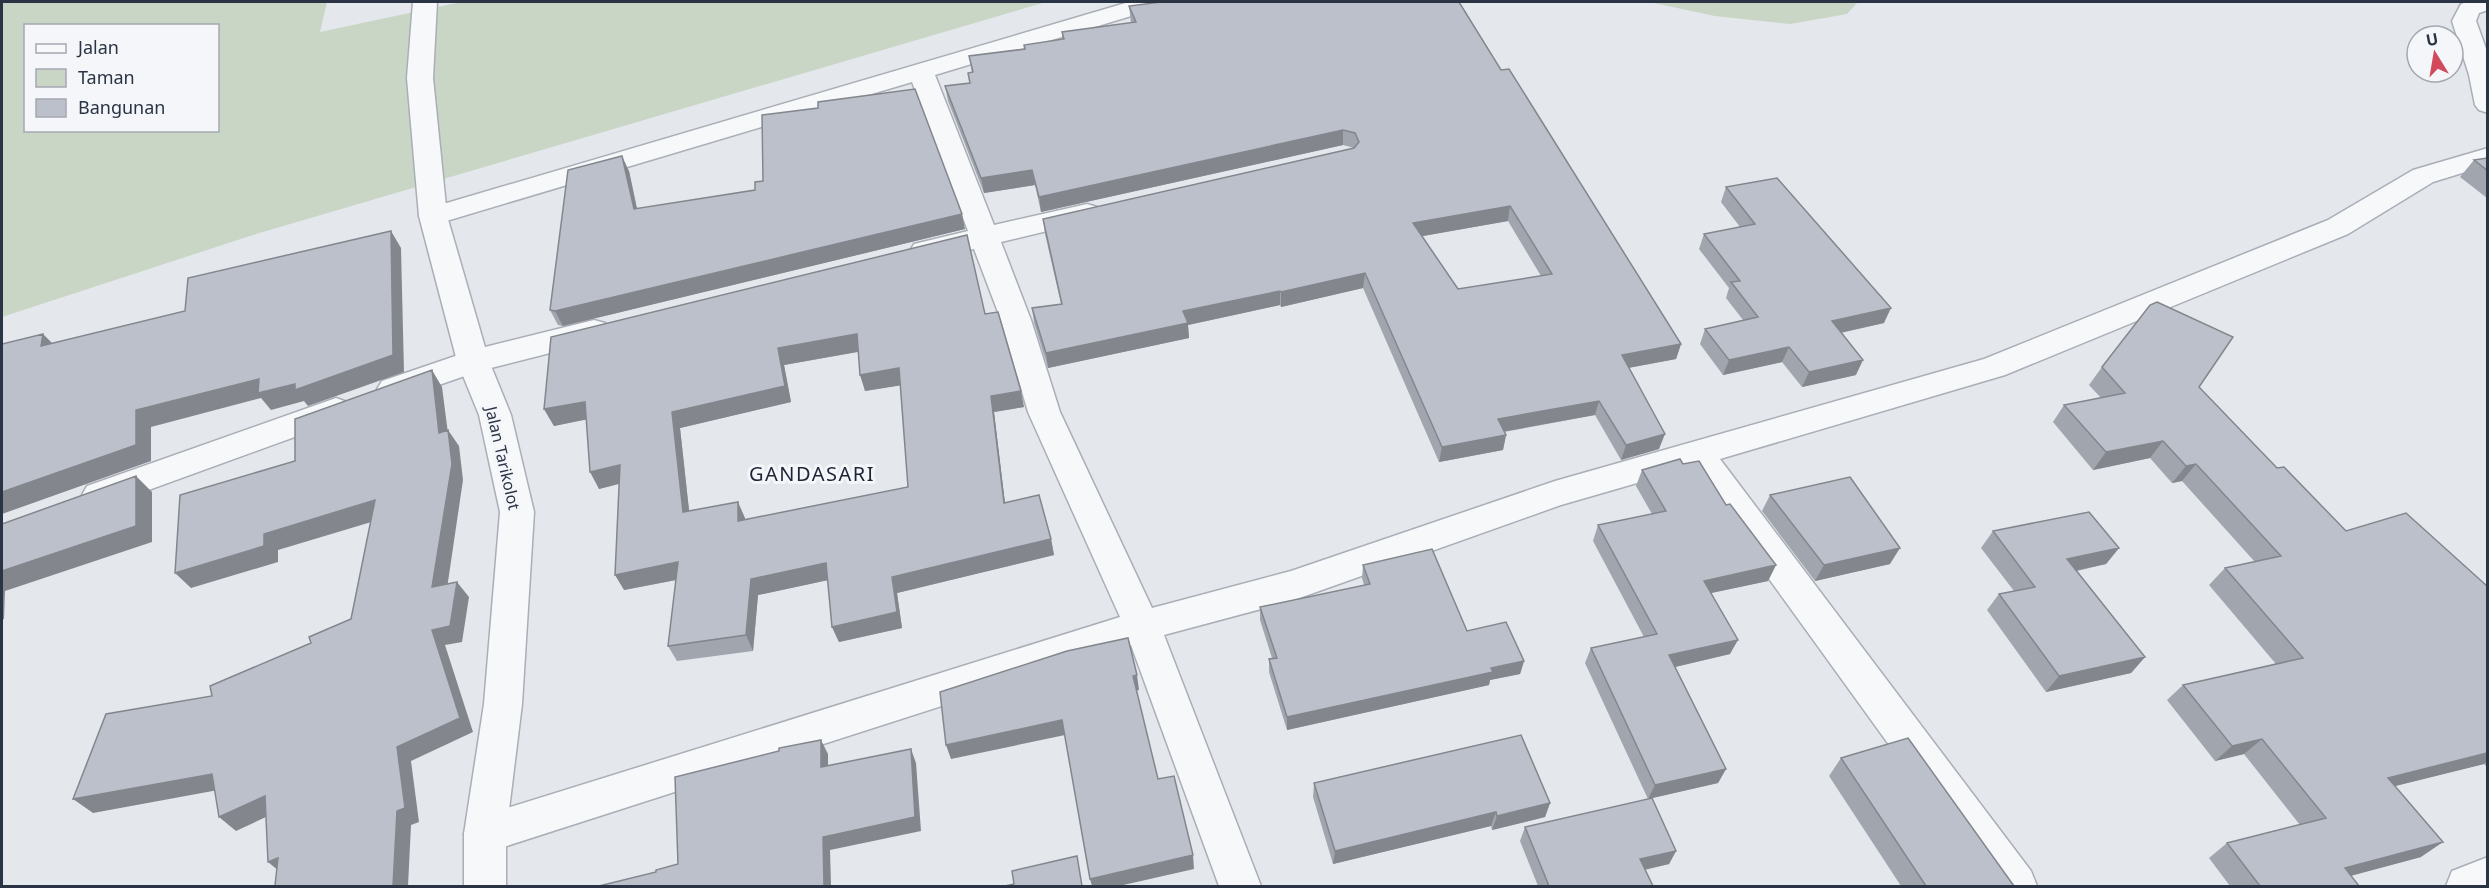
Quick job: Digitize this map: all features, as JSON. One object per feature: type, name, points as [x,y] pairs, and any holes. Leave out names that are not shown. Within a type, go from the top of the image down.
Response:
[{"type":"street","name":"Jalan Tarikolot","points":[[425,2],[420,78],[433,216],[473,361],[495,415],[517,512],[503,704],[485,834],[485,886]]},
{"type":"street","points":[[433,216],[1153,2]]},
{"type":"street","points":[[2487,2],[2469,9],[2464,21],[2482,75],[2487,105]]},
{"type":"street","points":[[921,72],[1016,320],[1044,412],[1142,626],[1240,886]]},
{"type":"street","points":[[485,834],[1142,626],[1291,586],[1555,494],[1994,367],[2338,227],[2423,176],[2487,156]]},
{"type":"street","points":[[892,259],[1112,208]]},
{"type":"street","points":[[69,506],[473,361],[624,324]]},
{"type":"street","points":[[1696,453],[2016,886]]},
{"type":"street","points":[[2467,886],[2487,877]]},
{"type":"green space","points":[[2,2],[327,2],[320,32],[461,2],[1046,2],[256,234],[2,317]]},
{"type":"green space","points":[[1649,2],[1858,2],[1847,14],[1790,24],[1715,16]]},
{"type":"building","points":[[1161,2],[1459,2],[1501,70],[1509,69],[1681,344],[1622,355],[1665,434],[1626,445],[1599,401],[1498,419],[1506,435],[1442,447],[1365,273],[1183,311],[1188,323],[1046,353],[1032,308],[1062,304],[1043,219],[1354,148],[1359,142],[1355,133],[1343,130],[1039,197],[1032,170],[981,178],[945,86],[970,83],[968,73],[973,72],[969,56],[1025,49],[1024,45],[1064,39],[1062,32],[1136,22],[1129,6]],"holes":[[[1510,206],[1552,274],[1458,289],[1413,223]]]},
{"type":"building","points":[[915,89],[962,214],[555,311],[550,310],[568,170],[622,156],[634,209],[755,190],[755,182],[763,181],[762,115],[818,108],[818,102]]},
{"type":"building","points":[[2487,158],[2487,170],[2474,160]]},
{"type":"building","points":[[1777,178],[1891,308],[1832,321],[1863,360],[1809,372],[1789,347],[1729,360],[1705,329],[1758,317],[1731,282],[1740,281],[1704,234],[1755,224],[1726,187]]},
{"type":"building","points":[[391,231],[393,355],[295,390],[295,384],[258,393],[259,379],[136,410],[136,445],[2,492],[2,344],[43,334],[41,346],[185,311],[188,278]]},
{"type":"building","points":[[967,235],[985,314],[998,312],[1021,391],[991,396],[1004,503],[1039,495],[1051,539],[892,577],[897,612],[832,627],[826,563],[751,579],[746,635],[668,646],[678,562],[615,575],[620,465],[590,472],[585,402],[544,409],[551,337]],"holes":[[[857,334],[860,375],[899,368],[908,487],[738,521],[738,502],[683,512],[672,412],[785,386],[778,348]]]},
{"type":"building","points":[[2157,302],[2233,337],[2199,387],[2277,468],[2284,467],[2346,531],[2406,513],[2487,586],[2487,753],[2388,778],[2443,842],[2345,868],[2359,886],[2260,886],[2227,843],[2326,818],[2262,739],[2232,746],[2183,685],[2303,658],[2225,568],[2281,556],[2196,464],[2186,466],[2163,441],[2106,452],[2064,405],[2125,393],[2102,367],[2150,305]]},
{"type":"building","points":[[432,370],[439,433],[448,430],[452,464],[432,587],[457,582],[450,626],[432,630],[460,718],[397,747],[405,808],[397,811],[393,886],[275,886],[278,858],[268,862],[265,796],[219,817],[212,774],[73,799],[106,714],[212,696],[210,686],[311,643],[309,637],[351,619],[375,500],[264,534],[264,546],[175,573],[180,495],[295,461],[295,419]]},
{"type":"building","points":[[1680,459],[1683,464],[1699,461],[1726,505],[1730,504],[1776,565],[1704,581],[1738,640],[1669,655],[1726,769],[1655,785],[1591,648],[1657,634],[1598,525],[1666,511],[1642,470]]},
{"type":"building","points":[[136,476],[136,526],[2,571],[2,524]]},
{"type":"building","points":[[1850,477],[1900,548],[1824,565],[1770,495]]},
{"type":"building","points":[[2089,512],[2119,548],[2067,559],[2145,657],[2059,676],[1999,594],[2035,587],[1993,531]]},
{"type":"building","points":[[1432,549],[1467,631],[1506,622],[1524,661],[1491,668],[1493,672],[1287,717],[1269,659],[1277,658],[1260,607],[1370,584],[1363,565]]},
{"type":"building","points":[[1128,638],[1137,675],[1133,676],[1158,779],[1174,776],[1193,855],[1090,879],[1062,720],[946,745],[940,692],[1067,651]]},
{"type":"building","points":[[1521,735],[1550,803],[1497,816],[1496,812],[1335,851],[1314,783]]},
{"type":"building","points":[[1908,738],[2014,886],[1926,886],[1841,758]]},
{"type":"building","points":[[821,740],[821,767],[911,749],[915,817],[823,837],[824,886],[599,886],[656,872],[656,870],[678,864],[675,777],[779,751],[779,748]]},
{"type":"building","points":[[1652,798],[1676,851],[1640,859],[1653,886],[1549,886],[1525,827]]},
{"type":"building","points":[[1077,856],[1082,886],[1005,886],[1014,884],[1012,871]]},
{"type":"district","name":"GANDASARI","points":[[812,473]]}]
